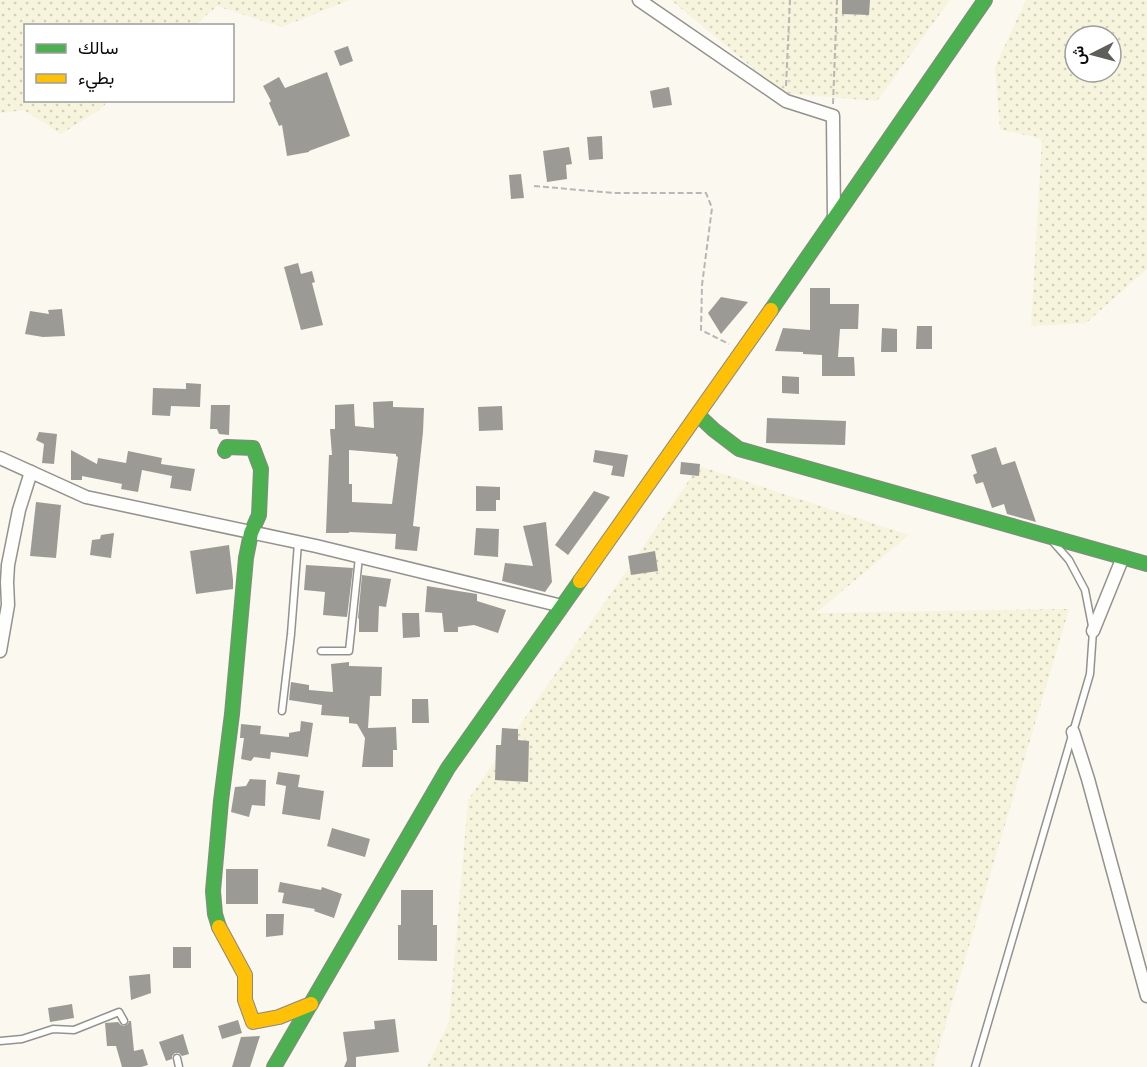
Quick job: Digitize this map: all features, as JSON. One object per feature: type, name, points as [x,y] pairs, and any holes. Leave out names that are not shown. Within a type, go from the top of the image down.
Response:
[{"type":"main road","points":[[274,1067],[448,768],[698,415],[985,0]]},
{"type":"main road","points":[[698,415],[739,449],[1147,564]]},
{"type":"main road","points":[[225,451],[227,447],[253,448],[261,469],[259,515],[251,533],[246,558],[213,891],[215,914],[220,930],[244,975],[245,1000],[253,1022],[279,1017],[311,1004]]},
{"type":"street","points":[[639,0],[786,100],[833,116],[834,219]]},
{"type":"street","points":[[0,458],[86,497],[298,543],[562,606]]},
{"type":"street","points":[[0,651],[8,605],[8,565],[31,472]]},
{"type":"street","points":[[1093,631],[1123,557]]},
{"type":"street","points":[[1073,732],[1147,996]]},
{"type":"lane","points":[[975,1067],[1090,674],[1093,631],[1085,590],[1069,560],[1048,536]]},
{"type":"lane","points":[[282,711],[298,543]]},
{"type":"lane","points":[[321,651],[349,651],[359,557]]},
{"type":"lane","points":[[0,1041],[22,1039],[53,1029],[74,1030],[119,1012],[124,1021]]},
{"type":"lane","points":[[177,1058],[180,1067]]},
{"type":"path","points":[[786,100],[790,0]]},
{"type":"path","points":[[833,116],[837,0]]},
{"type":"path","points":[[534,186],[614,193],[706,193],[712,208],[702,285],[701,330],[742,350]]},
{"type":"shaded area","points":[[0,0],[350,0],[282,27],[217,6],[196,24],[24,24],[24,102],[108,102],[61,134],[24,110],[0,113]]},
{"type":"shaded area","points":[[671,0],[950,0],[877,101],[783,93]]},
{"type":"shaded area","points":[[1026,0],[1147,0],[1147,269],[1086,323],[1031,326],[1042,139],[1000,129],[995,67]]},
{"type":"shaded area","points":[[699,466],[909,535],[816,613],[1069,609],[933,1067],[427,1067],[449,1022],[468,800]]},
{"type":"building","points":[[842,0],[870,0],[869,15],[842,14]]},
{"type":"building","points":[[348,46],[353,61],[340,66],[334,51]]},
{"type":"building","points":[[327,72],[350,136],[309,152],[287,156],[282,125],[279,126],[269,103],[271,101],[263,86],[279,77],[285,88]]},
{"type":"building","points":[[669,87],[672,105],[653,108],[650,91]]},
{"type":"building","points":[[602,136],[603,159],[589,160],[587,137]]},
{"type":"building","points":[[569,147],[572,164],[566,165],[567,179],[547,182],[543,151]]},
{"type":"building","points":[[521,174],[524,198],[511,199],[509,175]]},
{"type":"building","points":[[298,263],[301,274],[312,271],[315,282],[312,283],[323,325],[301,330],[284,267]]},
{"type":"building","points":[[810,288],[830,288],[830,304],[859,304],[858,329],[840,329],[838,357],[854,357],[855,376],[822,376],[822,355],[775,351],[783,328],[810,330]]},
{"type":"building","points":[[721,297],[748,302],[721,334],[708,313]]},
{"type":"building","points":[[62,309],[65,336],[43,337],[25,334],[30,311],[49,314],[48,310]]},
{"type":"building","points":[[917,326],[932,326],[932,349],[916,349]]},
{"type":"building","points":[[882,328],[897,329],[897,352],[881,352]]},
{"type":"building","points":[[782,376],[799,377],[799,394],[782,393]]},
{"type":"building","points":[[186,383],[201,384],[200,407],[171,406],[170,416],[152,415],[153,388],[186,389]]},
{"type":"building","points":[[393,401],[393,407],[424,408],[413,526],[420,527],[417,551],[395,549],[396,534],[326,533],[329,455],[332,455],[330,429],[335,429],[335,405],[354,404],[355,426],[374,428],[373,402]],"holes":[[[349,450],[396,454],[398,457],[392,504],[352,502],[352,484],[349,484]]]},
{"type":"building","points":[[211,405],[230,405],[229,435],[219,434],[217,429],[210,429]]},
{"type":"building","points":[[502,406],[503,430],[479,431],[478,407]]},
{"type":"building","points":[[767,418],[846,421],[845,445],[766,443]]},
{"type":"building","points":[[39,432],[57,434],[54,464],[42,463],[44,444],[36,440]]},
{"type":"building","points":[[996,447],[1002,465],[1015,461],[1036,522],[1007,514],[1004,504],[992,508],[983,482],[976,484],[973,475],[977,473],[971,455]]},
{"type":"building","points":[[71,450],[97,464],[98,458],[126,463],[128,451],[162,458],[161,464],[195,469],[191,491],[170,488],[172,476],[142,470],[138,492],[121,489],[122,484],[82,476],[82,480],[71,480]]},
{"type":"building","points":[[595,450],[628,455],[624,477],[611,475],[613,466],[593,462]]},
{"type":"building","points":[[681,462],[700,464],[699,476],[680,474]]},
{"type":"building","points":[[476,486],[500,487],[500,500],[496,500],[496,511],[476,511]]},
{"type":"building","points":[[594,491],[610,497],[568,555],[555,545]]},
{"type":"building","points":[[36,502],[61,505],[56,558],[30,556]]},
{"type":"building","points":[[546,522],[552,582],[545,592],[502,581],[505,563],[533,566],[523,526]]},
{"type":"building","points":[[476,528],[499,529],[498,557],[474,555]]},
{"type":"building","points":[[114,533],[111,558],[90,555],[92,540],[100,539],[101,535]]},
{"type":"building","points":[[229,545],[233,589],[196,594],[190,551]]},
{"type":"building","points":[[655,551],[658,571],[631,575],[628,556]]},
{"type":"building","points":[[306,565],[353,568],[347,617],[323,615],[325,592],[304,590]]},
{"type":"building","points":[[362,575],[391,579],[386,607],[379,606],[378,632],[359,632]]},
{"type":"building","points":[[427,586],[477,594],[477,601],[506,610],[498,633],[474,625],[458,627],[458,632],[444,632],[442,613],[425,612]]},
{"type":"building","points":[[402,613],[419,613],[420,637],[403,638]]},
{"type":"building","points":[[349,662],[349,666],[382,667],[381,696],[370,696],[368,728],[396,727],[397,750],[393,750],[393,767],[362,767],[365,738],[357,724],[349,723],[349,717],[321,715],[322,705],[289,700],[291,682],[309,685],[309,690],[333,692],[331,664]]},
{"type":"building","points":[[412,699],[428,699],[429,723],[412,723]]},
{"type":"building","points":[[301,721],[313,723],[308,757],[271,752],[270,759],[254,757],[251,761],[241,759],[244,738],[240,738],[241,724],[261,726],[260,734],[289,737],[289,733],[300,731]]},
{"type":"building","points":[[502,728],[518,729],[518,740],[529,741],[528,782],[495,780],[496,745],[501,745]]},
{"type":"building","points":[[278,772],[300,775],[298,787],[324,791],[320,820],[282,814],[286,786],[276,784]]},
{"type":"building","points":[[250,779],[266,780],[265,806],[252,805],[249,817],[231,812],[235,787],[246,786]]},
{"type":"building","points":[[332,828],[370,839],[365,857],[327,846]]},
{"type":"building","points":[[226,869],[258,869],[258,904],[226,904]]},
{"type":"building","points":[[280,882],[321,890],[322,887],[342,894],[334,918],[314,911],[315,909],[282,903],[284,893],[278,892]]},
{"type":"building","points":[[401,890],[433,890],[433,925],[437,925],[437,961],[398,960]]},
{"type":"building","points":[[266,914],[284,914],[283,935],[266,937]]},
{"type":"building","points":[[173,947],[191,947],[191,968],[173,968]]},
{"type":"building","points":[[150,974],[151,993],[131,1000],[129,976]]},
{"type":"building","points":[[72,1004],[74,1018],[50,1022],[48,1008]]},
{"type":"building","points":[[395,1019],[399,1052],[356,1057],[356,1067],[344,1067],[347,1060],[343,1032],[375,1029],[374,1021]]},
{"type":"building","points":[[238,1020],[242,1033],[222,1039],[218,1026]]},
{"type":"building","points":[[131,1021],[134,1051],[143,1049],[148,1065],[122,1067],[116,1046],[107,1046],[105,1023],[118,1022],[124,1026]]},
{"type":"building","points":[[183,1034],[189,1054],[182,1056],[175,1053],[172,1059],[166,1061],[159,1042]]},
{"type":"building","points":[[260,1036],[250,1067],[232,1067],[241,1037]]},
{"type":"traffic: fast","points":[[771,310],[985,0]]},
{"type":"traffic: fast","points":[[698,415],[739,449],[1147,564]]},
{"type":"traffic: fast","points":[[219,927],[215,914],[213,891],[221,801],[232,714],[246,558],[251,533],[259,515],[261,469],[253,448],[227,447],[225,451]]},
{"type":"traffic: fast","points":[[274,1067],[448,768],[580,581]]},
{"type":"traffic: slow","points":[[580,581],[771,310]]},
{"type":"traffic: slow","points":[[219,927],[245,975],[245,1000],[253,1022],[279,1017],[311,1004]]}]
